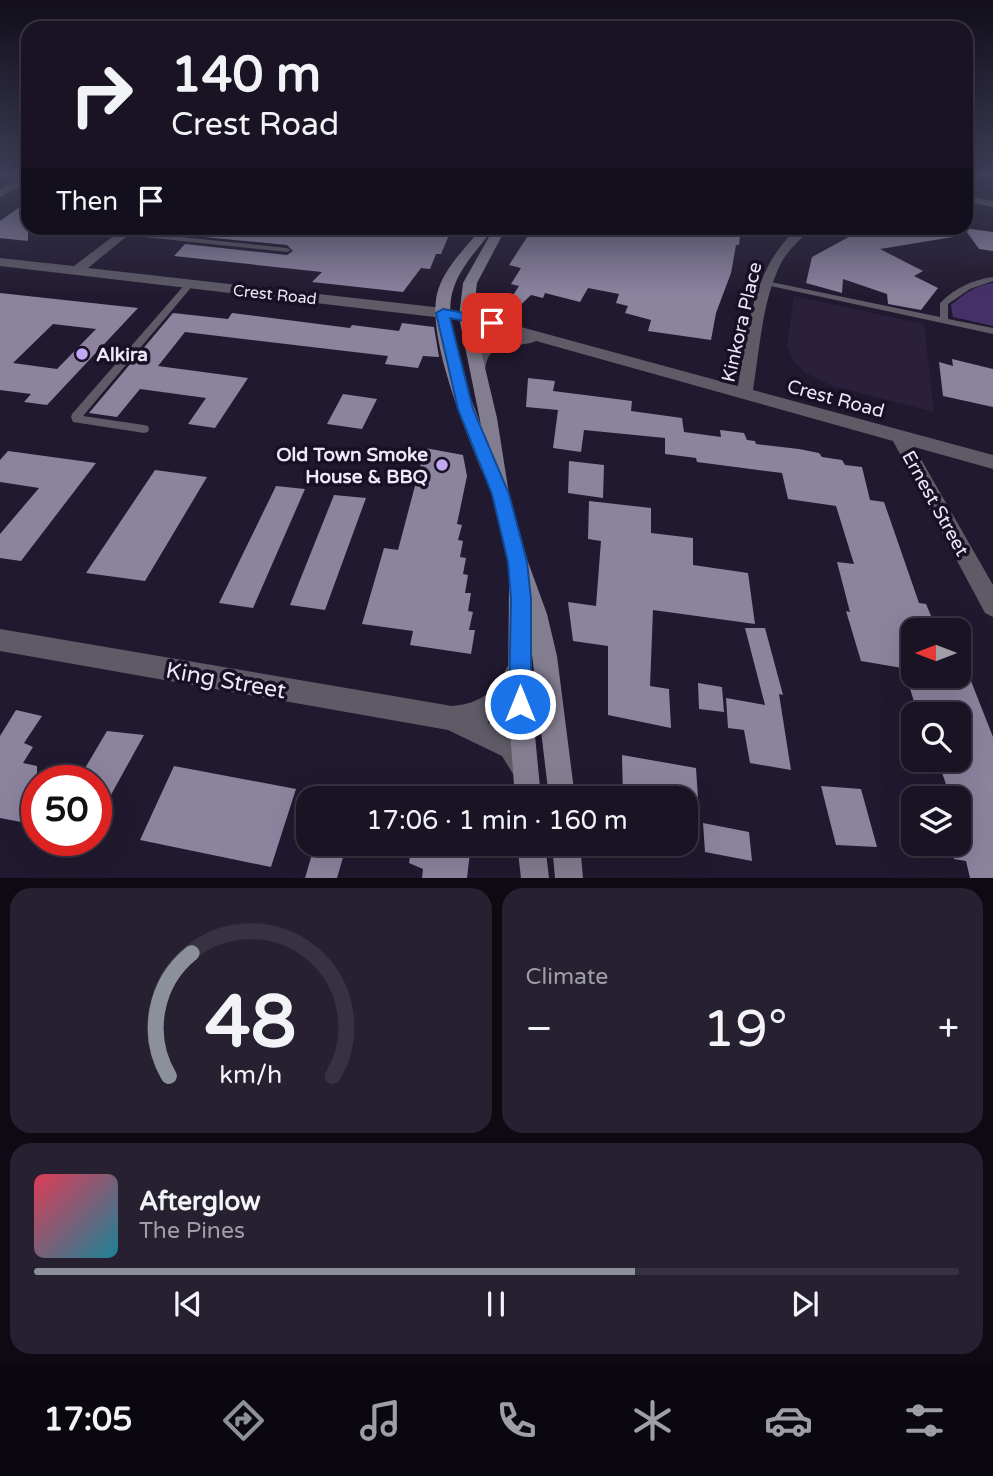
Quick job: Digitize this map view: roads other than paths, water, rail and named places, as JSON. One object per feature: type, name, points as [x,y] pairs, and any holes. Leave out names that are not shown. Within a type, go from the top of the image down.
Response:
[{"type":"main road","points":[[483,235],[451,278],[444,296],[443,313],[466,409],[500,494],[518,562],[536,614],[545,656],[561,786]]},
{"type":"main road","points":[[496,235],[470,283],[466,317],[492,434],[500,494]]},
{"type":"main road","name":"Crest Road","points":[[443,313],[466,317]]},
{"type":"main road","points":[[518,562],[521,599],[521,725],[527,786]]},
{"type":"main road","points":[[532,856],[535,877]]},
{"type":"main road","points":[[567,856],[569,877]]},
{"type":"street","points":[[76,271],[122,235]]},
{"type":"street","name":"Kinkora Place","points":[[744,395],[766,283],[776,256],[796,235]]},
{"type":"street","name":"Crest Road","points":[[0,262],[443,313]]},
{"type":"street","name":"Crest Road","points":[[466,317],[993,462]]},
{"type":"street","name":"Crest Road","points":[[478,368],[480,356],[496,342],[512,339],[548,341]]},
{"type":"street","name":"Ernest Street","points":[[899,436],[993,606]]},
{"type":"street","name":"King Street","points":[[0,640],[452,718],[511,747],[522,764],[527,786]]},
{"type":"street","name":"King Street","points":[[452,718],[475,715],[499,702],[510,688],[520,662]]},
{"type":"lane","points":[[158,235],[287,250]]},
{"type":"lane","points":[[176,238],[179,235]]},
{"type":"lane","points":[[944,320],[944,303],[957,292],[971,282],[993,279]]},
{"type":"lane","points":[[766,283],[993,331]]},
{"type":"lane","points":[[144,429],[76,417],[190,284]]},
{"type":"place","name":"Alkira","points":[[82,354]]},
{"type":"place","name":"Old Town Smoke House & BBQ","points":[[442,465]]}]
